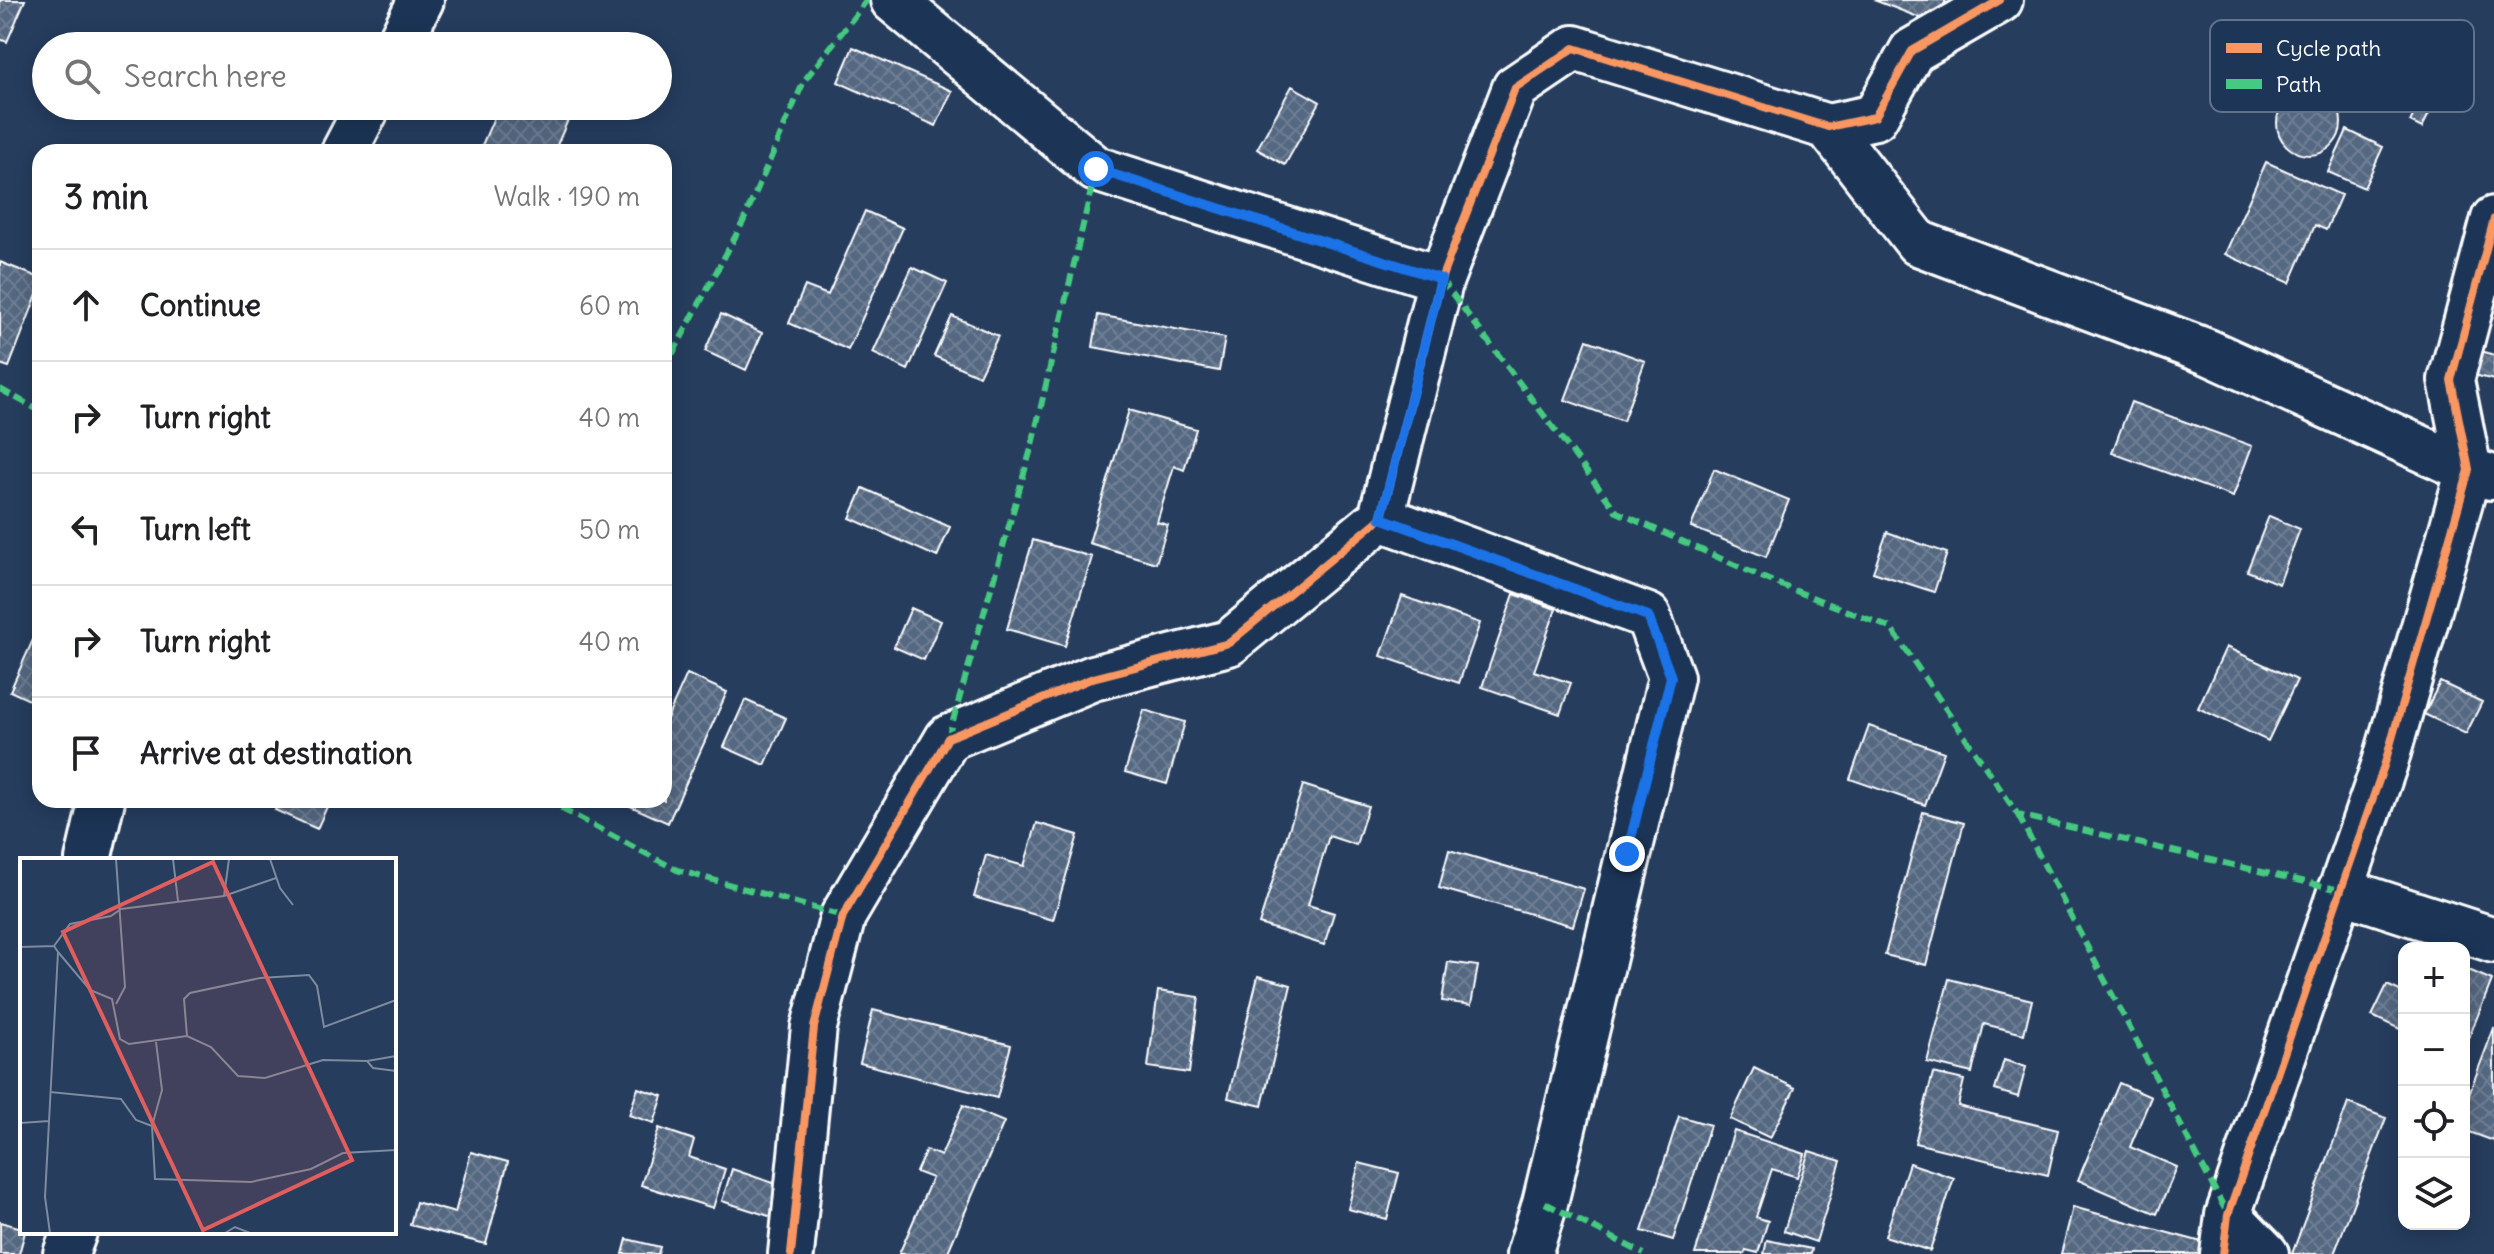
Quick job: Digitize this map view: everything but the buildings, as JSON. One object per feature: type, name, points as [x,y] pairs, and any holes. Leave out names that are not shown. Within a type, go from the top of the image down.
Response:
[{"type":"street","points":[[405,32],[421,0]]},
{"type":"street","points":[[893,0],[1096,169],[1441,279]]},
{"type":"street","points":[[791,1254],[814,1027],[843,916],[948,738],[1093,678],[1229,643],[1381,518],[1441,279],[1515,88],[1574,48],[1828,127],[1875,117],[1912,51],[2000,0]]},
{"type":"street","points":[[348,144],[361,120]]},
{"type":"street","points":[[1828,127],[1918,243],[2208,352],[2482,475]]},
{"type":"street","points":[[2266,1254],[2226,1235],[2482,475],[2451,380],[2494,219]]},
{"type":"street","points":[[1381,518],[1648,616],[1671,677],[1545,1203],[1529,1254]]},
{"type":"street","points":[[88,858],[100,808]]},
{"type":"street","points":[[2340,890],[2494,940]]},
{"type":"street","points":[[66,1254],[73,1234]]},
{"type":"marked path","points":[[672,355],[743,222],[804,81],[867,0]]},
{"type":"marked path","points":[[948,738],[1031,449],[1096,169]]},
{"type":"marked path","points":[[1441,279],[1617,512],[1773,582],[1891,628],[2018,815],[2340,890]]},
{"type":"marked path","points":[[0,389],[32,407]]},
{"type":"marked path","points":[[560,808],[677,870],[843,916]]},
{"type":"marked path","points":[[2018,815],[2228,1215]]},
{"type":"marked path","points":[[1545,1203],[1644,1254]]},
{"type":"cycle path","points":[[791,1254],[814,1027],[843,916],[948,738],[1093,678],[1229,643],[1381,518],[1441,279],[1515,88],[1574,48],[1828,127],[1875,117],[1912,51],[2000,0]]},
{"type":"cycle path","points":[[2223,1254],[2228,1215],[2385,763],[2469,470],[2451,380],[2494,219]]},
{"type":"route","points":[[1096,169],[1441,279],[1381,518],[1648,616],[1671,677],[1627,854]]}]
